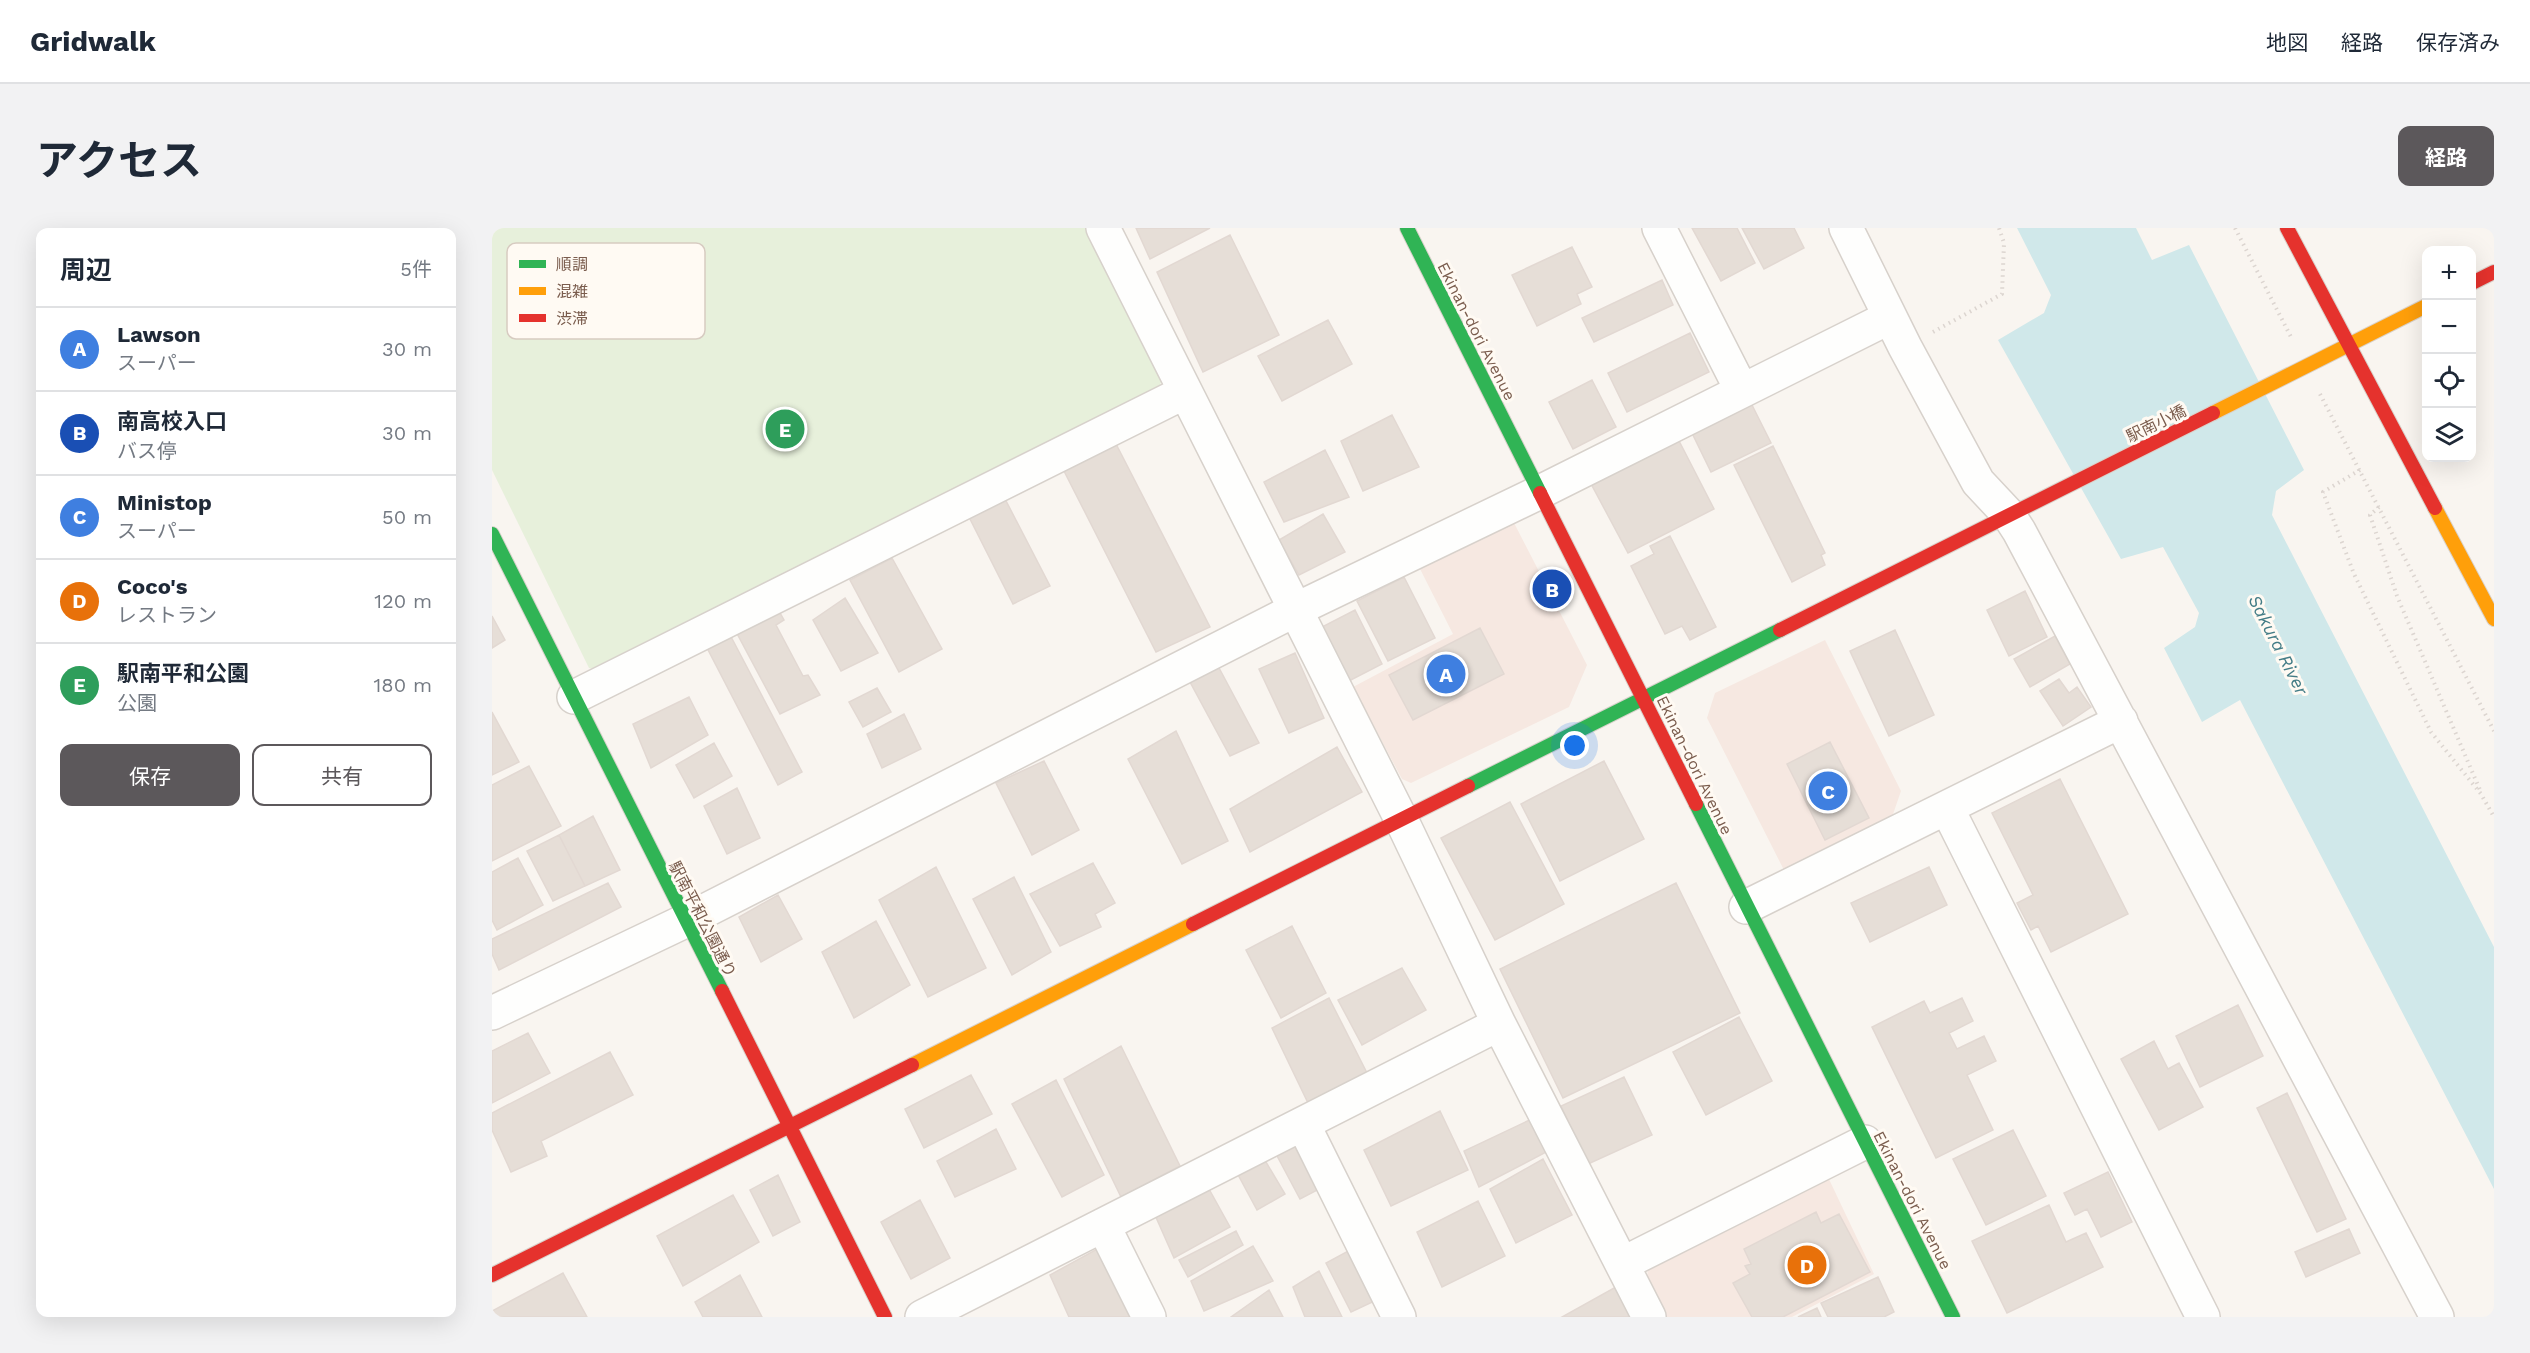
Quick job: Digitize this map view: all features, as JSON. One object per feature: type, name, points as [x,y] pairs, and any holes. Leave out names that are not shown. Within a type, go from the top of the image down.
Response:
[{"type":"street","points":[[1102,228],[1401,819],[1499,1024],[1649,1317]]},
{"type":"street","name":"Ekinan-dori Avenue","points":[[1407,228],[1953,1317]]},
{"type":"street","points":[[1659,228],[1741,390]]},
{"type":"street","points":[[1846,228],[1890,317],[1978,482],[2008,514],[2121,721],[2437,1317]]},
{"type":"street","points":[[2287,228],[2494,619]]},
{"type":"street","points":[[2476,281],[2494,272]]},
{"type":"street","name":"駅南小橋","points":[[492,1275],[2043,496],[2422,309]]},
{"type":"street","points":[[492,1013],[685,921],[1295,610],[1540,492],[1890,317]]},
{"type":"street","points":[[574,697],[1185,392]]},
{"type":"street","name":"駅南平和公園通り","points":[[492,534],[885,1317]]},
{"type":"street","points":[[1746,907],[2121,721]]},
{"type":"street","points":[[1947,808],[2203,1317]]},
{"type":"street","points":[[922,1317],[1499,1024]]},
{"type":"street","points":[[1303,1124],[1400,1317]]},
{"type":"street","points":[[1622,1264],[1865,1142]]},
{"type":"street","points":[[1102,1225],[1149,1317]]},
{"type":"path","points":[[1958,318],[2002,294],[2004,243],[1999,228]]},
{"type":"path","points":[[2235,228],[2494,731]]},
{"type":"path","points":[[2360,470],[2323,492],[2354,574],[2431,732],[2481,794]]},
{"type":"path","points":[[2379,507],[2370,515],[2397,596],[2481,794],[2494,818]]},
{"type":"shaded area","points":[[1512,519],[1587,665],[1569,707],[1411,783],[1402,779],[1353,687],[1453,634],[1418,565]]},
{"type":"shaded area","points":[[1825,640],[1901,791],[1891,820],[1786,874],[1707,718],[1715,693]]},
{"type":"shaded area","points":[[1827,1175],[1874,1274],[1792,1317],[1663,1317],[1647,1284],[1648,1265]]},
{"type":"green space","points":[[492,228],[1086,228],[1163,376],[1159,388],[606,671],[589,668],[492,470]]},
{"type":"water","name":"Sakura River","points":[[2017,228],[2136,228],[2152,260],[2189,245],[2304,470],[2276,491],[2272,515],[2494,947],[2494,1189],[2240,700],[2202,722],[2164,648],[2195,627],[2199,613],[2163,547],[2121,559],[1998,340],[2044,313],[2051,295]]},
{"type":"building","points":[[1136,228],[1210,228],[1150,259]]},
{"type":"building","points":[[1692,228],[1737,228],[1755,263],[1721,281]]},
{"type":"building","points":[[1742,228],[1794,228],[1804,248],[1764,269]]},
{"type":"building","points":[[1230,235],[1279,335],[1203,372],[1157,272]]},
{"type":"building","points":[[1572,247],[1592,287],[1577,294],[1581,304],[1537,326],[1512,275]]},
{"type":"building","points":[[1662,280],[1673,305],[1594,342],[1582,318]]},
{"type":"building","points":[[1328,320],[1352,364],[1282,401],[1258,356]]},
{"type":"building","points":[[1690,333],[1709,372],[1627,412],[1608,373]]},
{"type":"building","points":[[1592,380],[1616,427],[1573,449],[1549,402]]},
{"type":"building","points":[[1751,403],[1771,443],[1711,472],[1692,433]]},
{"type":"building","points":[[1392,415],[1419,467],[1363,491],[1341,441]]},
{"type":"building","points":[[1676,435],[1714,509],[1628,553],[1589,480]]},
{"type":"building","points":[[1114,440],[1210,627],[1156,652],[1063,469]]},
{"type":"building","points":[[1773,446],[1825,553],[1821,555],[1825,565],[1792,582],[1734,465]]},
{"type":"building","points":[[1325,450],[1349,497],[1284,522],[1264,482]]},
{"type":"building","points":[[1003,495],[1050,586],[1013,604],[967,513]]},
{"type":"building","points":[[1323,514],[1345,552],[1299,575],[1279,540]]},
{"type":"building","points":[[1670,536],[1716,627],[1690,640],[1682,626],[1665,634],[1631,566],[1654,554],[1650,546]]},
{"type":"building","points":[[892,558],[942,649],[899,672],[850,580]]},
{"type":"building","points":[[1404,577],[1435,638],[1388,661],[1357,601]]},
{"type":"building","points":[[2025,591],[2047,637],[2009,656],[1987,610]]},
{"type":"building","points":[[845,598],[878,653],[841,671],[813,620]]},
{"type":"building","points":[[775,604],[784,620],[776,625],[803,676],[808,675],[820,695],[780,714],[733,626]]},
{"type":"building","points":[[1355,610],[1382,664],[1347,682],[1320,628]]},
{"type":"building","points":[[492,616],[505,640],[492,648]]},
{"type":"building","points":[[1480,628],[1504,674],[1413,720],[1389,675]]},
{"type":"building","points":[[1895,630],[1934,715],[1889,736],[1850,651]]},
{"type":"building","points":[[728,631],[802,772],[778,785],[705,644]]},
{"type":"building","points":[[2055,636],[2070,664],[2030,687],[2014,659]]},
{"type":"building","points":[[1295,653],[1324,718],[1289,733],[1259,669]]},
{"type":"building","points":[[1218,666],[1259,743],[1230,756],[1190,682]]},
{"type":"building","points":[[2059,679],[2069,693],[2077,687],[2091,707],[2063,726],[2040,691]]},
{"type":"building","points":[[877,688],[891,712],[863,727],[849,702]]},
{"type":"building","points":[[689,697],[708,735],[651,768],[633,724]]},
{"type":"building","points":[[492,712],[519,762],[492,775]]},
{"type":"building","points":[[904,714],[921,749],[882,768],[867,734]]},
{"type":"building","points":[[1176,731],[1228,841],[1182,864],[1128,759]]},
{"type":"building","points":[[1830,742],[1869,818],[1825,840],[1787,764]]},
{"type":"building","points":[[714,743],[732,776],[694,798],[676,765]]},
{"type":"building","points":[[1337,747],[1362,792],[1250,852],[1230,809]]},
{"type":"building","points":[[1044,761],[1079,830],[1032,855],[996,783]]},
{"type":"building","points":[[1604,761],[1644,839],[1560,881],[1521,804]]},
{"type":"building","points":[[529,766],[561,826],[492,861],[492,785]]},
{"type":"building","points":[[2060,779],[2128,914],[2051,952],[2038,926],[2031,930],[2017,903],[2033,895],[1992,813]]},
{"type":"building","points":[[737,788],[760,838],[727,854],[704,806]]},
{"type":"building","points":[[1510,802],[1564,904],[1495,940],[1441,838]]},
{"type":"building","points":[[593,816],[620,870],[585,886],[559,835]]},
{"type":"building","points":[[559,835],[585,886],[553,901],[527,851]]},
{"type":"building","points":[[518,858],[543,905],[497,930],[492,920],[492,872]]},
{"type":"building","points":[[1093,863],[1115,903],[1095,914],[1101,927],[1060,946],[1030,894]]},
{"type":"building","points":[[936,867],[986,968],[928,997],[879,900]]},
{"type":"building","points":[[1929,867],[1947,905],[1870,942],[1851,903]]},
{"type":"building","points":[[1014,877],[1051,952],[1012,975],[973,899]]},
{"type":"building","points":[[608,883],[621,907],[499,970],[492,954],[492,939]]},
{"type":"building","points":[[1676,883],[1740,1013],[1563,1098],[1500,969]]},
{"type":"building","points":[[778,895],[802,939],[761,962],[739,917]]},
{"type":"building","points":[[876,921],[910,985],[854,1018],[822,952]]},
{"type":"building","points":[[1292,926],[1326,993],[1281,1018],[1246,950]]},
{"type":"building","points":[[1402,968],[1426,1010],[1362,1045],[1338,1000]]},
{"type":"building","points":[[1329,998],[1368,1075],[1309,1105],[1272,1028]]},
{"type":"building","points":[[1962,998],[1973,1021],[1949,1033],[1957,1049],[1984,1036],[1996,1061],[1967,1075],[1993,1130],[1936,1158],[1872,1027],[1924,1001],[1930,1013]]},
{"type":"building","points":[[2238,1005],[2263,1056],[2200,1087],[2176,1036]]},
{"type":"building","points":[[1739,1017],[1772,1081],[1706,1115],[1673,1052]]},
{"type":"building","points":[[528,1033],[550,1073],[492,1103],[492,1051]]},
{"type":"building","points":[[2154,1041],[2168,1069],[2179,1063],[2203,1107],[2159,1130],[2121,1059]]},
{"type":"building","points":[[1121,1046],[1180,1166],[1121,1197],[1064,1079]]},
{"type":"building","points":[[610,1052],[633,1095],[541,1141],[547,1156],[511,1172],[492,1130],[492,1113]]},
{"type":"building","points":[[971,1075],[992,1114],[924,1148],[905,1109]]},
{"type":"building","points":[[1624,1077],[1652,1135],[1588,1164],[1561,1106]]},
{"type":"building","points":[[1056,1080],[1104,1175],[1062,1197],[1012,1104]]},
{"type":"building","points":[[2287,1093],[2346,1219],[2317,1232],[2257,1108]]},
{"type":"building","points":[[1440,1111],[1468,1170],[1391,1206],[1364,1150]]},
{"type":"building","points":[[1536,1117],[1552,1149],[1479,1187],[1464,1151]]},
{"type":"building","points":[[996,1129],[1016,1169],[955,1197],[937,1161]]},
{"type":"building","points":[[2013,1130],[2046,1196],[1986,1225],[1953,1159]]},
{"type":"building","points":[[1300,1137],[1325,1186],[1300,1199],[1275,1152]]},
{"type":"building","points":[[1263,1157],[1285,1194],[1257,1210],[1235,1169]]},
{"type":"building","points":[[1543,1159],[1572,1215],[1516,1243],[1490,1189]]},
{"type":"building","points":[[2108,1172],[2132,1222],[2101,1237],[2087,1209],[2075,1215],[2064,1193]]},
{"type":"building","points":[[778,1175],[800,1222],[773,1236],[750,1190]]},
{"type":"building","points":[[1209,1189],[1230,1227],[1174,1258],[1155,1215]]},
{"type":"building","points":[[733,1195],[759,1242],[683,1286],[657,1236]]},
{"type":"building","points":[[920,1200],[950,1258],[911,1279],[881,1222]]},
{"type":"building","points":[[1478,1201],[1505,1256],[1442,1287],[1417,1232]]},
{"type":"building","points":[[2049,1205],[2066,1242],[2086,1233],[2103,1267],[2007,1313],[1972,1241]]},
{"type":"building","points":[[1816,1212],[1821,1223],[1839,1214],[1870,1272],[1783,1317],[1752,1317],[1733,1283],[1750,1274],[1745,1266],[1751,1264],[1744,1249]]},
{"type":"building","points":[[2349,1229],[2360,1253],[2306,1277],[2295,1252]]},
{"type":"building","points":[[1236,1231],[1243,1245],[1188,1277],[1179,1260]]},
{"type":"building","points":[[1253,1246],[1273,1281],[1204,1311],[1191,1281]]},
{"type":"building","points":[[1099,1248],[1134,1317],[1069,1317],[1050,1275]]},
{"type":"building","points":[[1352,1249],[1379,1299],[1351,1312],[1326,1263]]},
{"type":"building","points":[[1319,1271],[1342,1317],[1305,1317],[1293,1287]]},
{"type":"building","points":[[563,1273],[587,1317],[492,1317],[492,1311]]},
{"type":"building","points":[[740,1275],[762,1317],[703,1317],[695,1302]]},
{"type":"building","points":[[1878,1277],[1894,1312],[1884,1317],[1828,1317],[1821,1303]]},
{"type":"building","points":[[1623,1283],[1638,1311],[1627,1317],[1562,1317]]},
{"type":"building","points":[[1269,1290],[1283,1317],[1231,1317]]},
{"type":"building","points":[[1817,1308],[1821,1317],[1798,1317]]},
{"type":"traffic: fast","points":[[1407,228],[1540,493]]},
{"type":"traffic: fast","points":[[492,534],[722,991]]},
{"type":"traffic: fast","points":[[1468,786],[1780,630]]},
{"type":"traffic: fast","points":[[1696,804],[1953,1317]]},
{"type":"traffic: slow","points":[[2213,413],[2422,308]]},
{"type":"traffic: slow","points":[[2435,508],[2494,619]]},
{"type":"traffic: slow","points":[[912,1065],[1193,924]]},
{"type":"traffic: jam","points":[[2287,228],[2435,508]]},
{"type":"traffic: jam","points":[[2476,281],[2494,272]]},
{"type":"traffic: jam","points":[[1780,630],[2213,413]]},
{"type":"traffic: jam","points":[[1540,493],[1696,804]]},
{"type":"traffic: jam","points":[[1193,924],[1468,786]]},
{"type":"traffic: jam","points":[[722,991],[885,1317]]},
{"type":"traffic: jam","points":[[492,1275],[912,1065]]},
{"type":"place","name":"駅南平和公園","points":[[785,429]]},
{"type":"place","name":"南高校入口","points":[[1552,589]]},
{"type":"place","name":"Lawson","points":[[1446,674]]},
{"type":"place","name":"Ministop","points":[[1828,791]]},
{"type":"place","name":"Coco's","points":[[1807,1265]]}]
